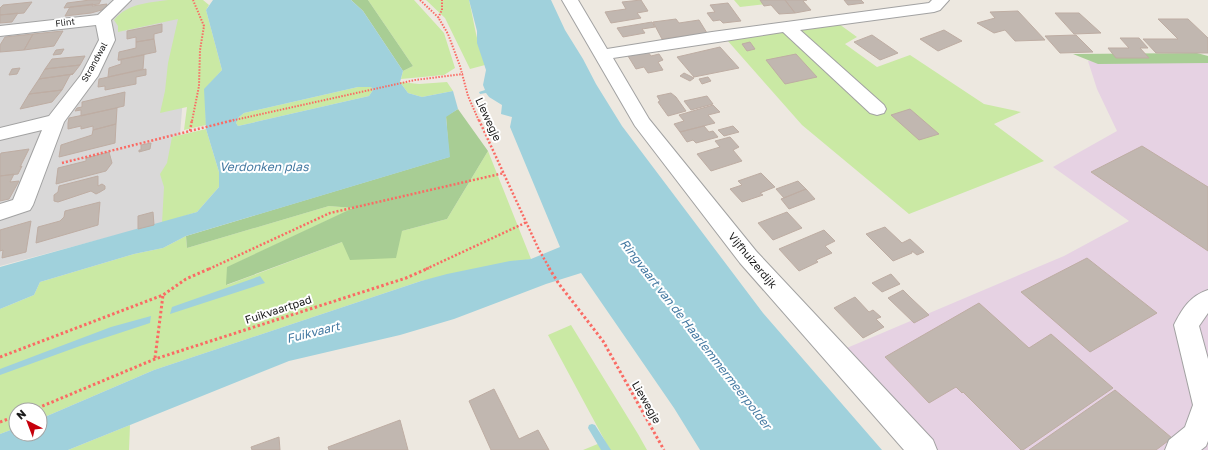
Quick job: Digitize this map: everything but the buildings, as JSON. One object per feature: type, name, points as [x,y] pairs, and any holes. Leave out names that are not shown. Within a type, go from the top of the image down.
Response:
[{"type":"street","points":[[103,19],[124,0]]},
{"type":"street","name":"Vijfhuizerdijk","points":[[570,0],[642,122],[748,257],[923,450]]},
{"type":"street","points":[[602,56],[712,37],[788,28],[934,7],[941,0]]},
{"type":"street","name":"Flint","points":[[0,31],[103,19]]},
{"type":"street","name":"Strandwal","points":[[0,212],[22,205],[55,121],[89,76],[107,40],[103,19]]},
{"type":"street","points":[[788,28],[877,109]]},
{"type":"street","points":[[0,134],[55,121]]},
{"type":"street","points":[[1179,450],[1196,436],[1207,405],[1186,325],[1197,308],[1208,300]]},
{"type":"path","points":[[190,130],[199,86],[200,50],[204,26],[193,0]]},
{"type":"path","name":"Liewegje","points":[[420,0],[438,18],[446,29],[463,74],[468,96],[539,250],[559,284],[603,341],[664,450]]},
{"type":"path","points":[[438,18],[442,10],[442,0]]},
{"type":"path","points":[[36,169],[241,118],[415,80],[463,74]]},
{"type":"path","points":[[0,357],[163,295],[186,279],[330,213],[504,173]]},
{"type":"path","name":"Fuikvaartpad","points":[[48,404],[155,358],[406,278],[527,222]]},
{"type":"path","points":[[155,358],[163,295]]},
{"type":"shaded area","points":[[0,0],[191,0],[173,220],[0,266]]},
{"type":"shaded area","points":[[1088,61],[1208,61],[1208,450],[926,450],[835,353],[1064,256],[1129,221],[1053,167],[1117,131],[1097,89]]},
{"type":"green space","points":[[168,0],[203,0],[209,5],[206,10],[222,70],[205,89],[206,125],[184,130],[187,107],[160,113],[165,91],[168,63],[178,19],[118,32],[118,26],[114,20],[120,14],[132,7],[146,3]]},
{"type":"green space","points":[[351,0],[368,0],[413,66],[403,71],[363,11]]},
{"type":"green space","points":[[368,0],[414,0],[444,33],[455,68],[444,75],[401,79],[403,71],[413,66]]},
{"type":"green space","points":[[426,0],[469,0],[485,65],[470,69],[445,18]]},
{"type":"green space","points":[[734,0],[799,0],[740,7]]},
{"type":"green space","points":[[839,24],[857,37],[845,44],[877,67],[910,55],[984,104],[1021,112],[994,124],[1044,161],[909,214],[802,125],[727,40]]},
{"type":"green space","points":[[1197,53],[1208,56],[1208,63],[1098,64],[1073,54]]},
{"type":"green space","points":[[400,82],[419,84],[447,82],[453,91],[422,97],[408,93]]},
{"type":"green space","points":[[358,87],[371,87],[373,90],[369,96],[238,126],[236,123],[239,117],[244,113]]},
{"type":"green space","points":[[458,109],[488,151],[447,219],[402,231],[396,258],[350,260],[342,242],[226,285],[227,267],[353,208],[329,206],[187,248],[186,236],[449,157],[446,116]]},
{"type":"green space","points":[[206,129],[219,172],[219,187],[197,212],[162,223],[164,187],[160,174],[167,163],[172,137]]},
{"type":"green space","points":[[488,151],[531,259],[421,281],[154,370],[48,416],[48,402],[8,402],[8,431],[0,434],[0,309],[34,295],[40,282],[134,254],[163,248],[186,236],[187,248],[329,206],[354,208],[228,267],[227,285],[342,242],[402,231],[447,219]]},
{"type":"green space","points":[[571,325],[647,450],[583,450],[605,441],[548,335]]},
{"type":"green space","points":[[130,425],[129,450],[68,450]]},
{"type":"water","name":"Verdonken plas","points":[[213,0],[351,0],[363,11],[403,71],[400,82],[408,93],[422,97],[453,91],[458,109],[446,117],[450,157],[186,236],[163,248],[134,254],[40,282],[34,295],[0,309],[0,267],[197,212],[219,187],[219,172],[206,129],[204,89],[222,70],[206,10]],"holes":[[[358,87],[371,87],[373,90],[369,96],[238,126],[236,123],[239,117],[244,113]]]},
{"type":"water","points":[[469,0],[551,0],[565,30],[622,126],[763,313],[882,450],[700,450],[674,408],[581,273],[546,284],[454,319],[400,335],[289,361],[68,450],[0,450],[0,434],[8,431],[8,442],[48,442],[48,416],[154,370],[421,281],[510,261],[531,259],[560,247],[510,127],[512,117],[501,114],[502,105],[489,97],[486,93],[480,94],[479,92],[485,90],[483,85],[486,70],[477,43],[477,31]]},
{"type":"water","points":[[260,276],[265,283],[170,314],[172,307]]},
{"type":"water","points":[[151,316],[150,323],[0,375],[0,369],[111,327]]},
{"type":"waterway","points":[[592,428],[606,450]]},
{"type":"water label","name":"Fuikvaart","points":[[313,332]]},
{"type":"water label","name":"Ringvaart van de Haarlemmermeerpolder","points":[[696,334]]}]
